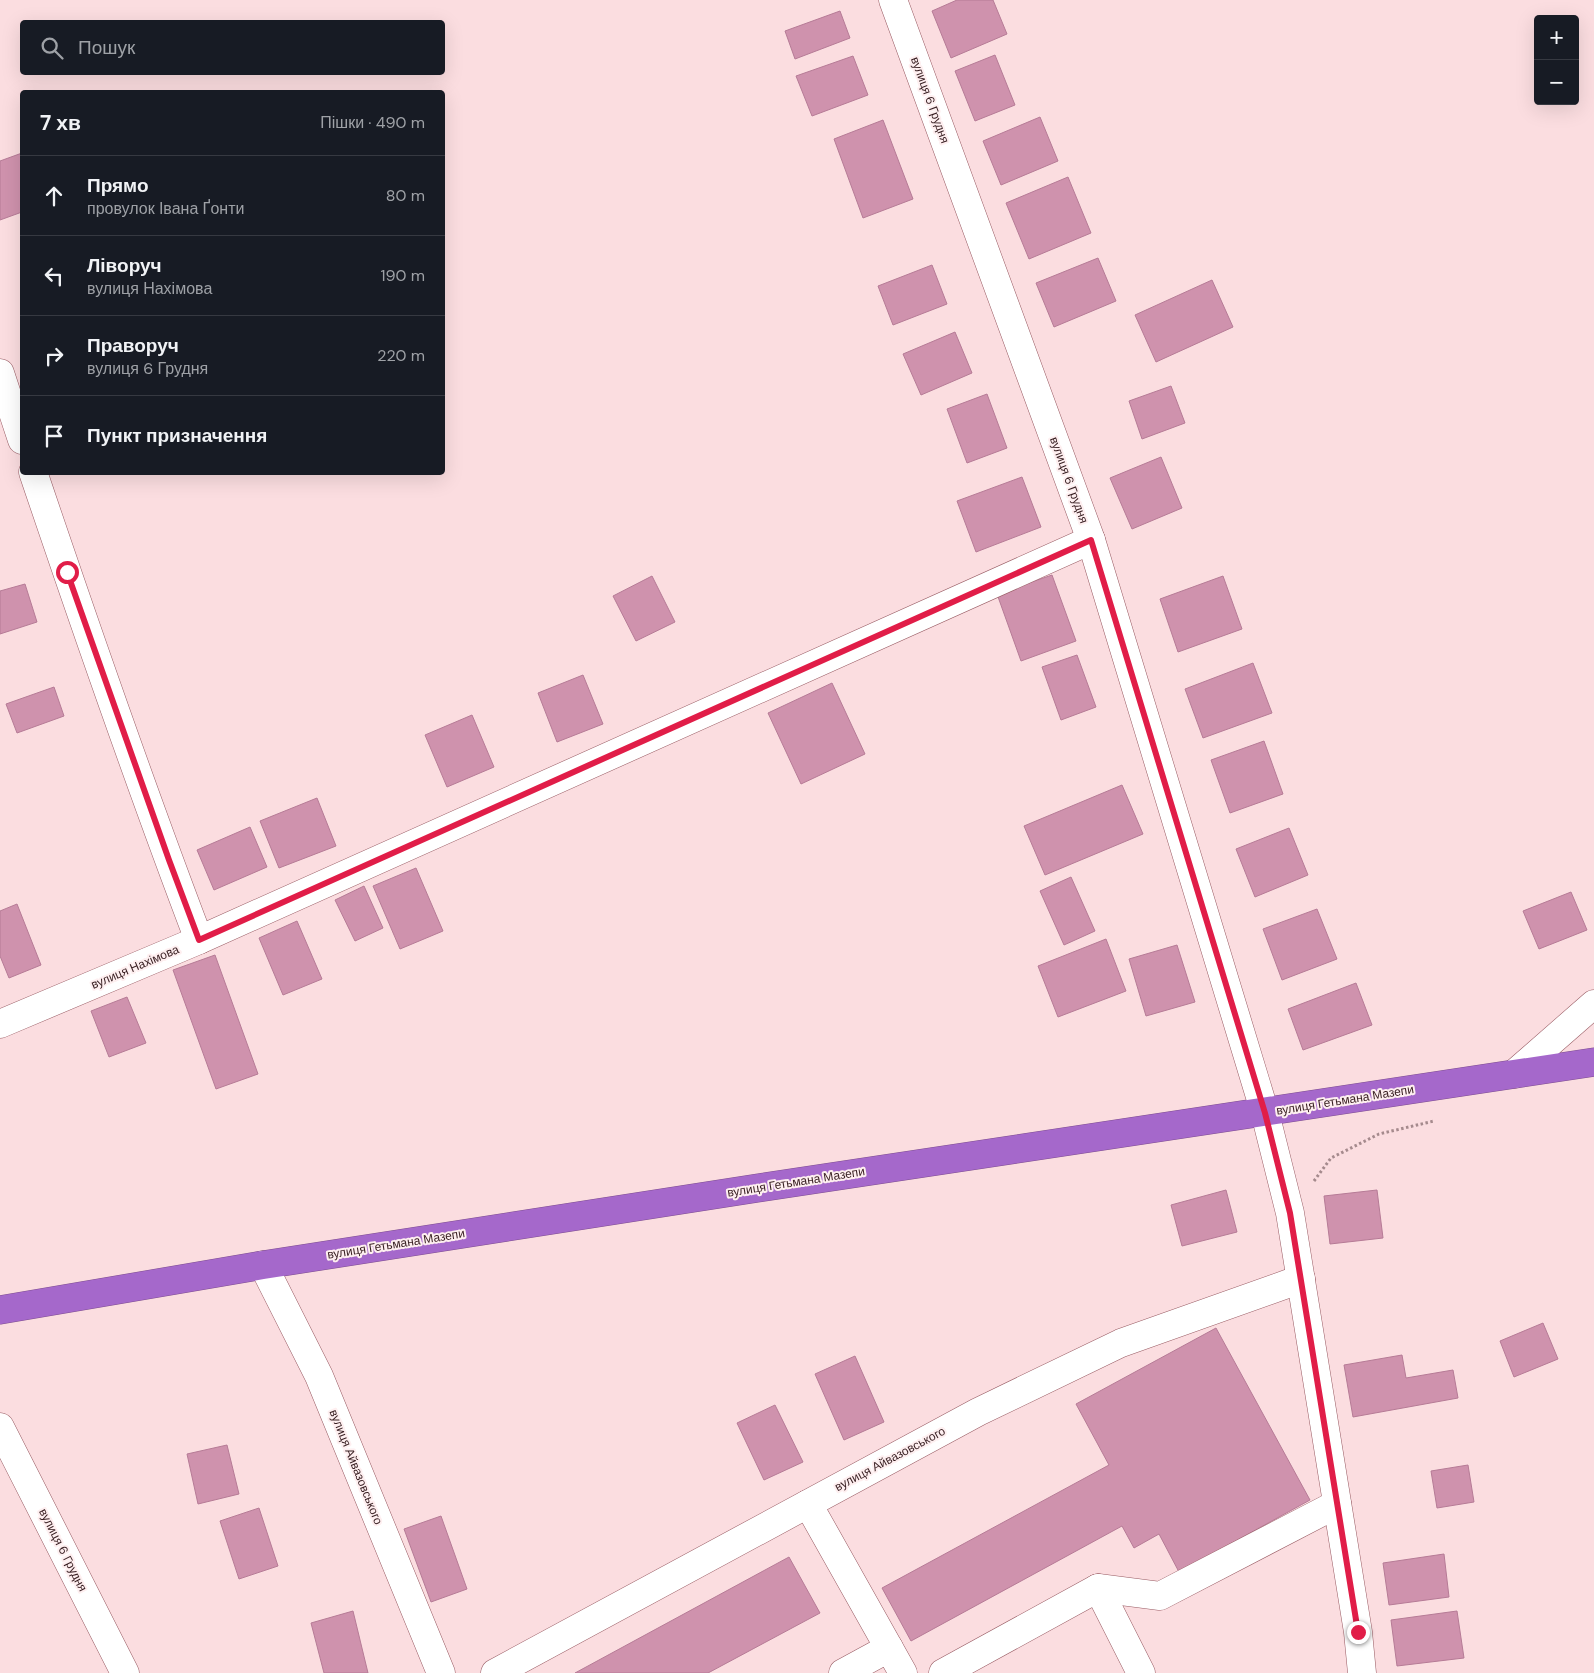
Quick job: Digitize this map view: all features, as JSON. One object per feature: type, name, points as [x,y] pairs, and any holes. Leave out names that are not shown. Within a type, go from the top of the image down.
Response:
[{"type":"highway","name":"вулиця Гетьмана Мазепи","points":[[0,1310],[263,1265],[768,1186],[1265,1113],[1594,1062]]},
{"type":"street","name":"вулиця 6 Грудня","points":[[893,0],[1091,540],[1265,1113],[1290,1213],[1358,1632],[1362,1673]]},
{"type":"street","points":[[0,373],[20,434]]},
{"type":"street","points":[[34,475],[199,940]]},
{"type":"street","name":"вулиця Нахімова","points":[[0,1024],[199,940],[1091,540]]},
{"type":"street","points":[[1514,1074],[1594,1004]]},
{"type":"street","name":"вулиця Айвазовського","points":[[263,1265],[319,1376],[441,1673]]},
{"type":"street","name":"вулиця Айвазовського","points":[[495,1673],[978,1412],[1121,1342],[1301,1279]]},
{"type":"street","name":"вулиця 6 Грудня","points":[[0,1427],[125,1673]]},
{"type":"street","points":[[808,1504],[903,1673]]},
{"type":"street","points":[[943,1673],[1098,1588],[1160,1596],[1337,1504]]},
{"type":"street","points":[[1098,1588],[1142,1673]]},
{"type":"street","points":[[843,1673],[890,1648]]},
{"type":"path","points":[[1290,1213],[1331,1158],[1380,1134],[1437,1120]]},
{"type":"building","points":[[957,0],[993,0],[1007,34],[951,58],[932,11]]},
{"type":"building","points":[[840,11],[850,38],[795,59],[785,31]]},
{"type":"building","points":[[995,55],[1015,105],[975,121],[955,71]]},
{"type":"building","points":[[853,56],[868,95],[812,116],[796,76]]},
{"type":"building","points":[[1040,117],[1058,161],[1001,185],[983,141]]},
{"type":"building","points":[[883,120],[913,199],[863,218],[834,139]]},
{"type":"building","points":[[20,154],[20,213],[0,220],[0,161]]},
{"type":"building","points":[[1068,177],[1091,233],[1029,259],[1006,203]]},
{"type":"building","points":[[1098,258],[1116,301],[1054,327],[1036,283]]},
{"type":"building","points":[[932,265],[947,304],[893,325],[878,286]]},
{"type":"building","points":[[1212,280],[1233,327],[1156,362],[1135,315]]},
{"type":"building","points":[[955,332],[972,373],[921,395],[903,354]]},
{"type":"building","points":[[1171,386],[1185,423],[1142,439],[1129,401]]},
{"type":"building","points":[[987,394],[1007,448],[967,463],[947,409]]},
{"type":"building","points":[[1161,457],[1182,508],[1132,529],[1110,478]]},
{"type":"building","points":[[1022,477],[1041,527],[976,552],[957,501]]},
{"type":"building","points":[[1052,575],[1076,641],[1021,661],[997,594]]},
{"type":"building","points":[[652,576],[675,622],[636,641],[613,596]]},
{"type":"building","points":[[1223,576],[1242,629],[1178,652],[1160,599]]},
{"type":"building","points":[[25,584],[37,622],[0,634],[0,591]]},
{"type":"building","points":[[1077,655],[1096,707],[1061,720],[1042,667]]},
{"type":"building","points":[[1253,663],[1272,713],[1203,738],[1185,689]]},
{"type":"building","points":[[583,675],[603,724],[557,742],[538,693]]},
{"type":"building","points":[[832,683],[865,754],[801,784],[768,713]]},
{"type":"building","points":[[54,687],[64,716],[17,733],[6,704]]},
{"type":"building","points":[[472,715],[494,767],[447,787],[425,735]]},
{"type":"building","points":[[1264,741],[1283,794],[1230,813],[1211,760]]},
{"type":"building","points":[[1122,785],[1143,834],[1045,875],[1024,826]]},
{"type":"building","points":[[317,798],[336,846],[279,868],[260,821]]},
{"type":"building","points":[[250,827],[267,867],[214,890],[197,850]]},
{"type":"building","points":[[1289,828],[1308,875],[1255,897],[1236,849]]},
{"type":"building","points":[[416,868],[443,931],[400,949],[373,886]]},
{"type":"building","points":[[1071,877],[1095,931],[1064,945],[1040,891]]},
{"type":"building","points":[[364,886],[383,928],[355,941],[335,900]]},
{"type":"building","points":[[1571,892],[1587,930],[1539,949],[1523,911]]},
{"type":"building","points":[[17,904],[41,965],[9,978],[0,956],[0,911]]},
{"type":"building","points":[[1317,909],[1337,959],[1282,980],[1263,929]]},
{"type":"building","points":[[297,921],[322,979],[283,995],[259,938]]},
{"type":"building","points":[[1106,939],[1126,991],[1058,1017],[1038,966]]},
{"type":"building","points":[[1177,945],[1195,1002],[1146,1016],[1129,959]]},
{"type":"building","points":[[215,955],[258,1074],[216,1089],[173,970]]},
{"type":"building","points":[[1356,983],[1372,1025],[1303,1050],[1288,1009]]},
{"type":"building","points":[[127,997],[146,1043],[109,1057],[91,1011]]},
{"type":"building","points":[[1226,1190],[1237,1232],[1182,1246],[1171,1205]]},
{"type":"building","points":[[1377,1190],[1383,1238],[1330,1244],[1324,1196]]},
{"type":"building","points":[[1543,1323],[1558,1359],[1514,1377],[1500,1341]]},
{"type":"building","points":[[1216,1328],[1310,1500],[1179,1572],[1159,1534],[1134,1548],[1122,1526],[911,1641],[882,1588],[1109,1465],[1076,1404]]},
{"type":"building","points":[[1402,1355],[1406,1378],[1453,1370],[1458,1398],[1353,1417],[1344,1365]]},
{"type":"building","points":[[855,1356],[884,1422],[844,1440],[815,1374]]},
{"type":"building","points":[[775,1405],[803,1462],[764,1480],[737,1423]]},
{"type":"building","points":[[227,1445],[239,1494],[198,1504],[187,1454]]},
{"type":"building","points":[[1468,1465],[1474,1502],[1437,1508],[1431,1471]]},
{"type":"building","points":[[259,1508],[278,1566],[239,1579],[220,1521]]},
{"type":"building","points":[[441,1516],[467,1589],[431,1602],[404,1529]]},
{"type":"building","points":[[1444,1554],[1449,1597],[1389,1605],[1383,1563]]},
{"type":"building","points":[[789,1557],[820,1613],[708,1673],[575,1673]]},
{"type":"building","points":[[353,1611],[368,1673],[324,1673],[311,1623]]},
{"type":"building","points":[[1457,1611],[1464,1658],[1397,1666],[1391,1620]]},
{"type":"route","points":[[67,572],[199,940],[1091,540],[1265,1113],[1290,1213],[1358,1632]]}]
